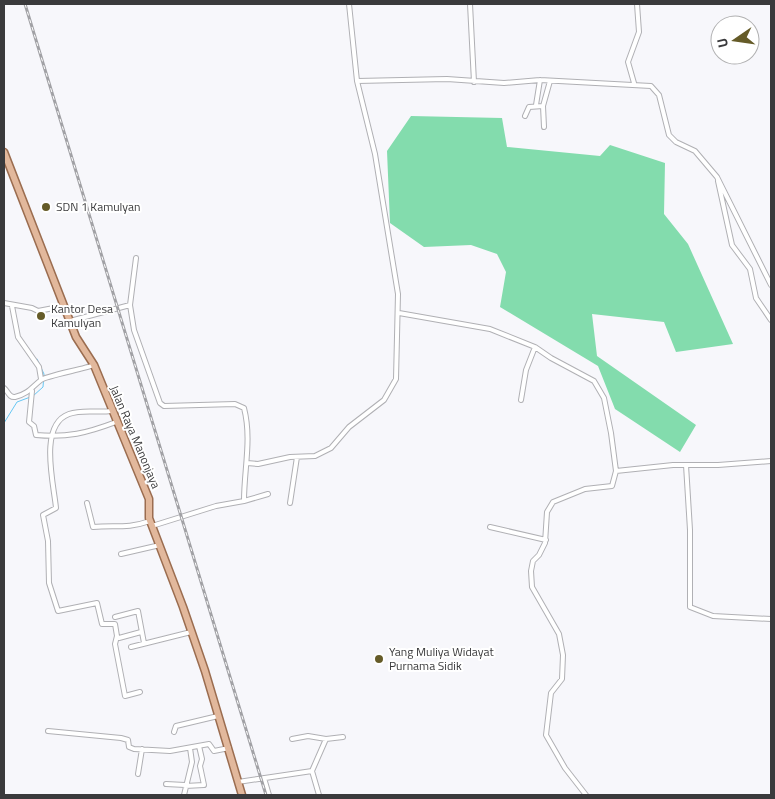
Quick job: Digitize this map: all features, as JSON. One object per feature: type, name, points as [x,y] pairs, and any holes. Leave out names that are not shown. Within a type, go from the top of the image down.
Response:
[{"type":"main road","name":"Jalan Raya Manonjaya","points":[[4,152],[76,337],[94,365],[111,411],[150,502],[147,514],[191,632],[219,716],[242,795]]},
{"type":"street","points":[[247,463],[258,464],[297,457],[316,456],[331,448],[349,427],[388,394],[398,370],[399,312],[375,154],[357,81],[350,4]]},
{"type":"street","points":[[470,4],[474,82]]},
{"type":"street","points":[[634,83],[628,62],[639,32],[637,4]]},
{"type":"street","points":[[357,81],[447,79],[504,83],[540,80],[634,83],[651,86],[657,91],[669,135],[676,142],[695,151],[717,177],[771,285]]},
{"type":"street","points":[[536,105],[540,80]]},
{"type":"street","points":[[544,127],[543,106],[550,81]]},
{"type":"street","points":[[525,116],[529,106],[543,106]]},
{"type":"street","points":[[717,177],[732,245],[750,269],[756,298],[771,320]]},
{"type":"street","points":[[136,258],[130,305],[134,330],[160,403],[164,406],[186,404],[242,406],[249,444],[244,471],[244,501]]},
{"type":"street","points":[[4,303],[12,306],[32,308],[38,311],[64,306]]},
{"type":"street","points":[[70,321],[130,305]]},
{"type":"street","points":[[12,306],[18,337],[38,366],[41,379],[32,395],[29,422],[34,427],[35,434],[52,436],[84,434],[116,422]]},
{"type":"street","points":[[399,312],[476,325],[536,347],[551,358],[598,384],[604,398],[616,471],[612,486],[586,489],[553,502],[547,512],[546,540],[539,555],[533,561],[530,582],[559,634],[563,668],[561,682],[551,693],[546,735],[560,761],[586,795]]},
{"type":"street","points":[[521,400],[526,370],[536,347]]},
{"type":"street","points":[[41,379],[75,372],[94,365]]},
{"type":"street","points":[[4,388],[13,397],[32,395]]},
{"type":"street","points":[[111,411],[86,410],[67,414],[58,423],[52,436],[51,465],[56,508],[44,513],[43,517],[48,541],[49,583],[58,611],[96,603],[102,624],[112,622],[115,624],[117,636],[115,644],[125,696],[140,692]]},
{"type":"street","points":[[290,503],[297,457]]},
{"type":"street","points":[[616,471],[771,461]]},
{"type":"street","points":[[686,465],[690,530],[690,607],[713,616],[771,619]]},
{"type":"street","points":[[87,503],[94,527],[104,525],[109,528],[127,528],[151,524],[268,494]]},
{"type":"street","points":[[490,528],[546,540]]},
{"type":"street","points":[[121,554],[160,545]]},
{"type":"street","points":[[115,617],[138,611],[144,643]]},
{"type":"street","points":[[120,638],[141,632]]},
{"type":"street","points":[[131,647],[191,632]]},
{"type":"street","points":[[174,732],[176,726],[219,716]]},
{"type":"street","points":[[48,731],[121,738],[128,740],[130,748],[170,751],[210,744],[214,751],[229,748]]},
{"type":"street","points":[[292,738],[308,736],[326,739],[343,737]]},
{"type":"street","points":[[319,795],[312,771],[326,739]]},
{"type":"street","points":[[166,784],[204,785],[200,766],[202,759],[199,746]]},
{"type":"street","points":[[184,795],[192,762],[190,748]]},
{"type":"street","points":[[138,774],[142,749]]},
{"type":"street","points":[[238,782],[312,771]]},
{"type":"street","points":[[264,778],[270,795]]},
{"type":"green space","points":[[411,116],[502,118],[507,147],[600,156],[610,145],[665,163],[664,214],[688,244],[733,344],[676,352],[664,322],[592,314],[597,356],[696,425],[680,452],[615,409],[598,366],[500,307],[506,272],[497,254],[471,245],[424,247],[390,223],[387,151]]},
{"type":"waterway","points":[[4,423],[17,402],[33,396],[43,387],[44,374],[37,359]]},
{"type":"railway","points":[[25,4],[266,795]]},
{"type":"place","name":"SDN 1 Kamulyan","points":[[46,207]]},
{"type":"place","name":"Kantor Desa Kamulyan","points":[[41,316]]},
{"type":"place","name":"Yang Muliya Widayat Purnama Sidik","points":[[379,659]]}]
